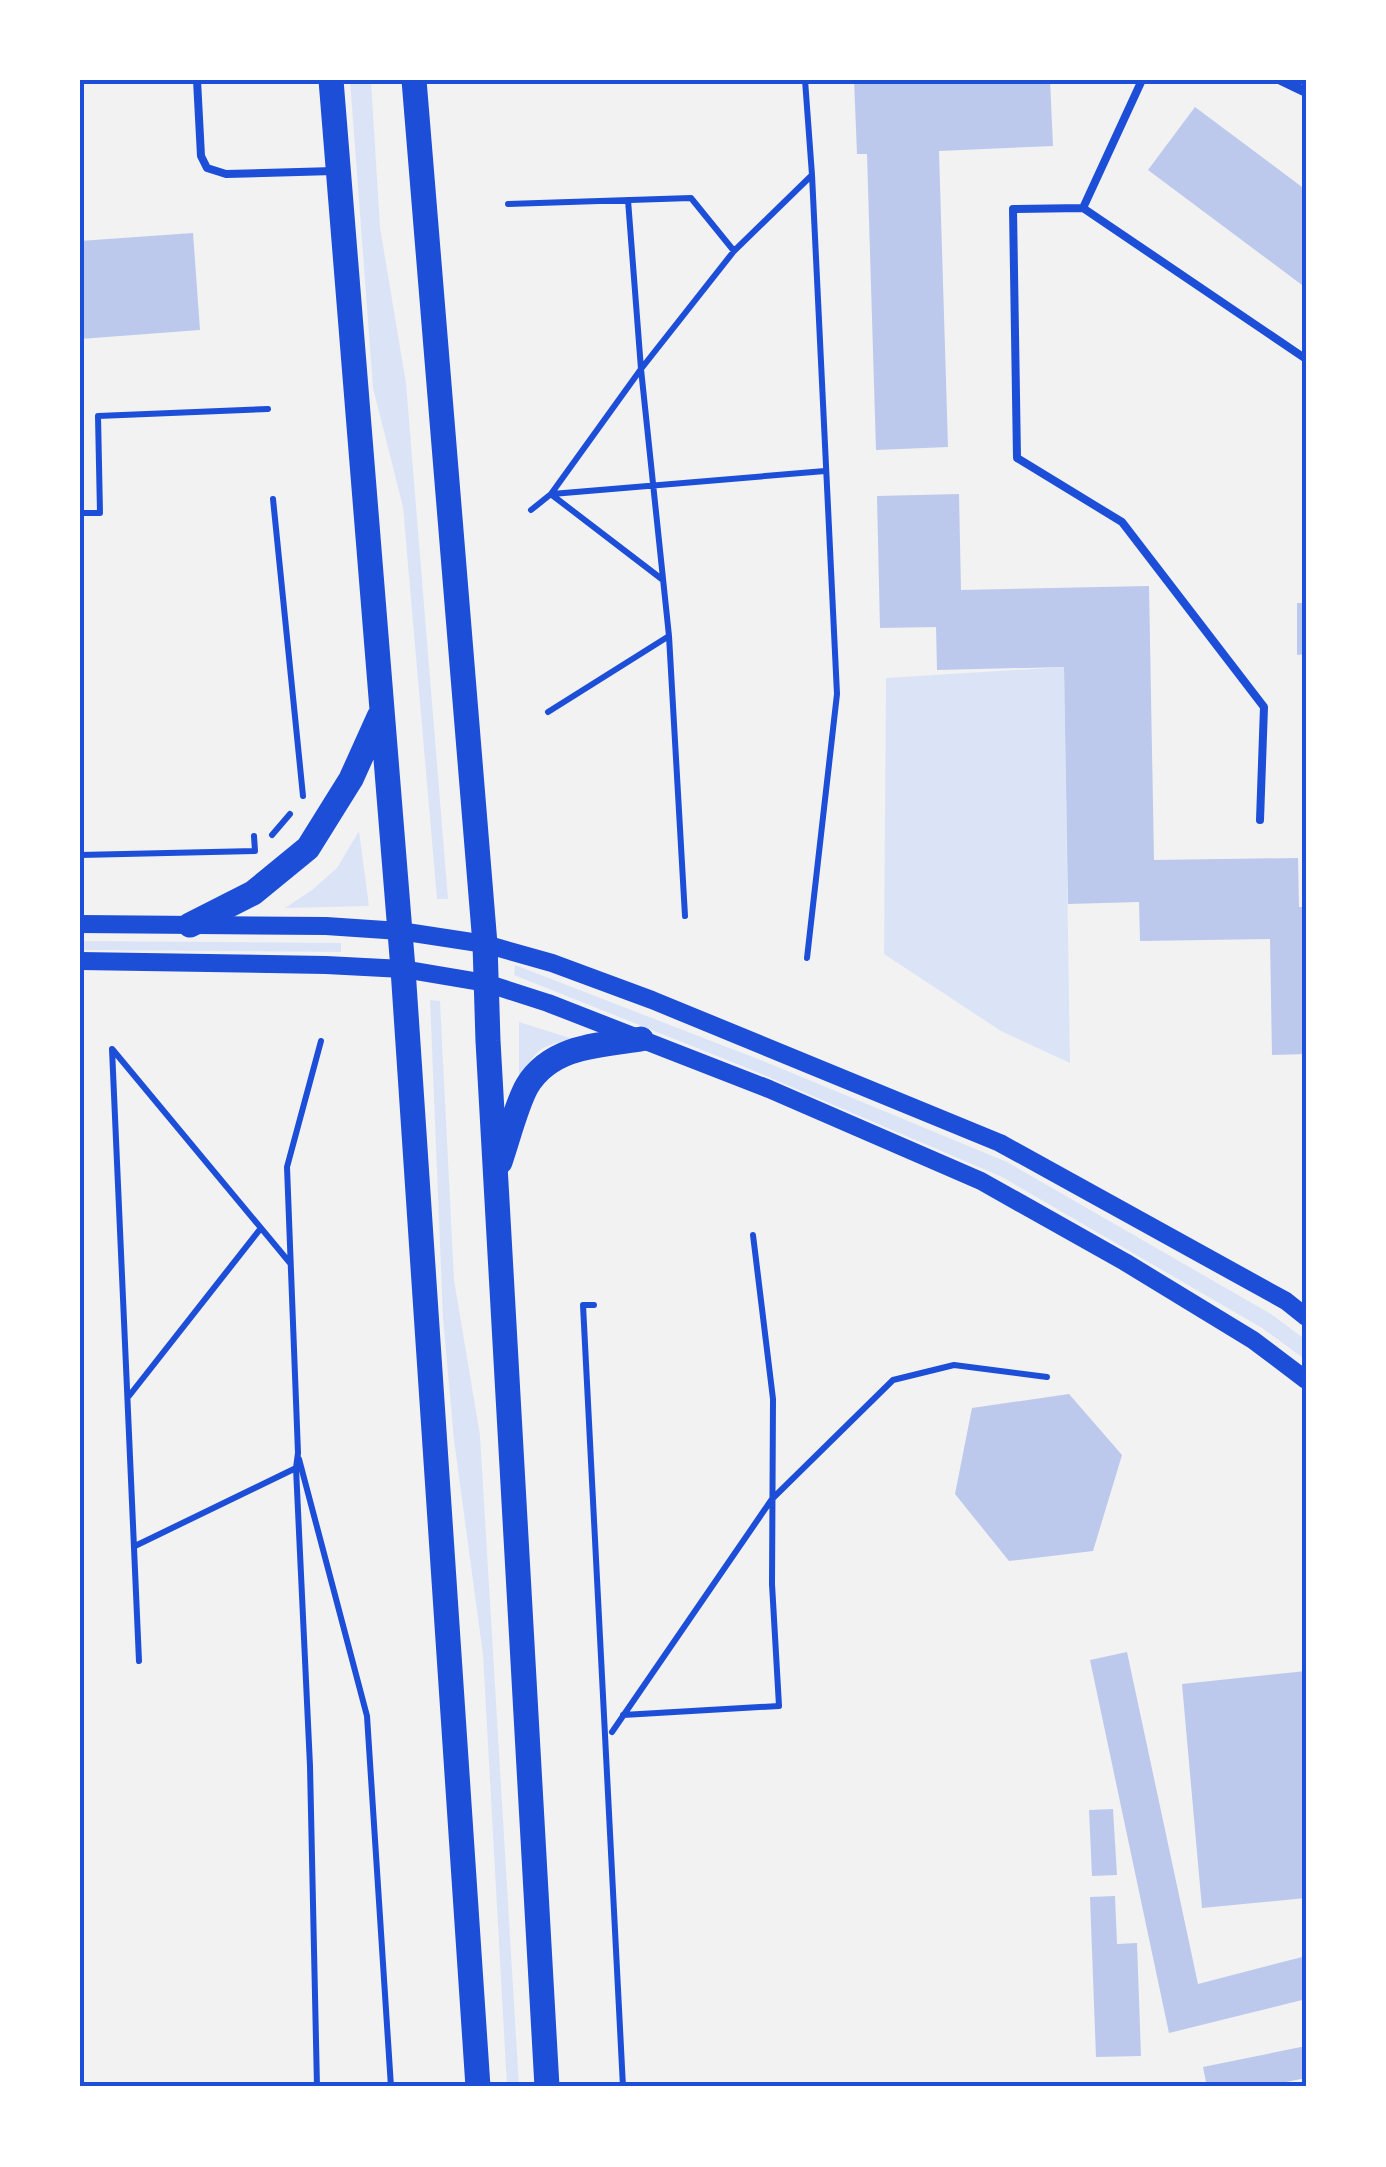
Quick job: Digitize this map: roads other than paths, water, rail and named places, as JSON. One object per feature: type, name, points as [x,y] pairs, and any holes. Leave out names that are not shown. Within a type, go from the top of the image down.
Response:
[{"type":"main road","points":[[331,80],[403,969],[478,2087]]},
{"type":"main road","points":[[414,80],[485,944],[547,2087]]},
{"type":"main road","points":[[190,925],[253,893],[308,848],[351,779],[381,712]]},
{"type":"main road","points":[[497,1172],[526,1086],[550,1060],[582,1047],[641,1040]]},
{"type":"street","points":[[1281,80],[1306,92]]},
{"type":"street","points":[[80,924],[326,926],[400,931],[485,944],[552,963],[1000,1143],[1286,1302],[1306,1317]]},
{"type":"street","points":[[80,962],[403,969],[486,983],[548,1003],[768,1088],[982,1181],[1253,1340],[1306,1380]]},
{"type":"lane","points":[[197,80],[201,156],[206,168],[226,174],[338,170]]},
{"type":"lane","points":[[1083,208],[1142,80]]},
{"type":"lane","points":[[1260,820],[1264,707],[1122,522],[1016,458],[1013,209],[1083,208],[1306,359]]}]
